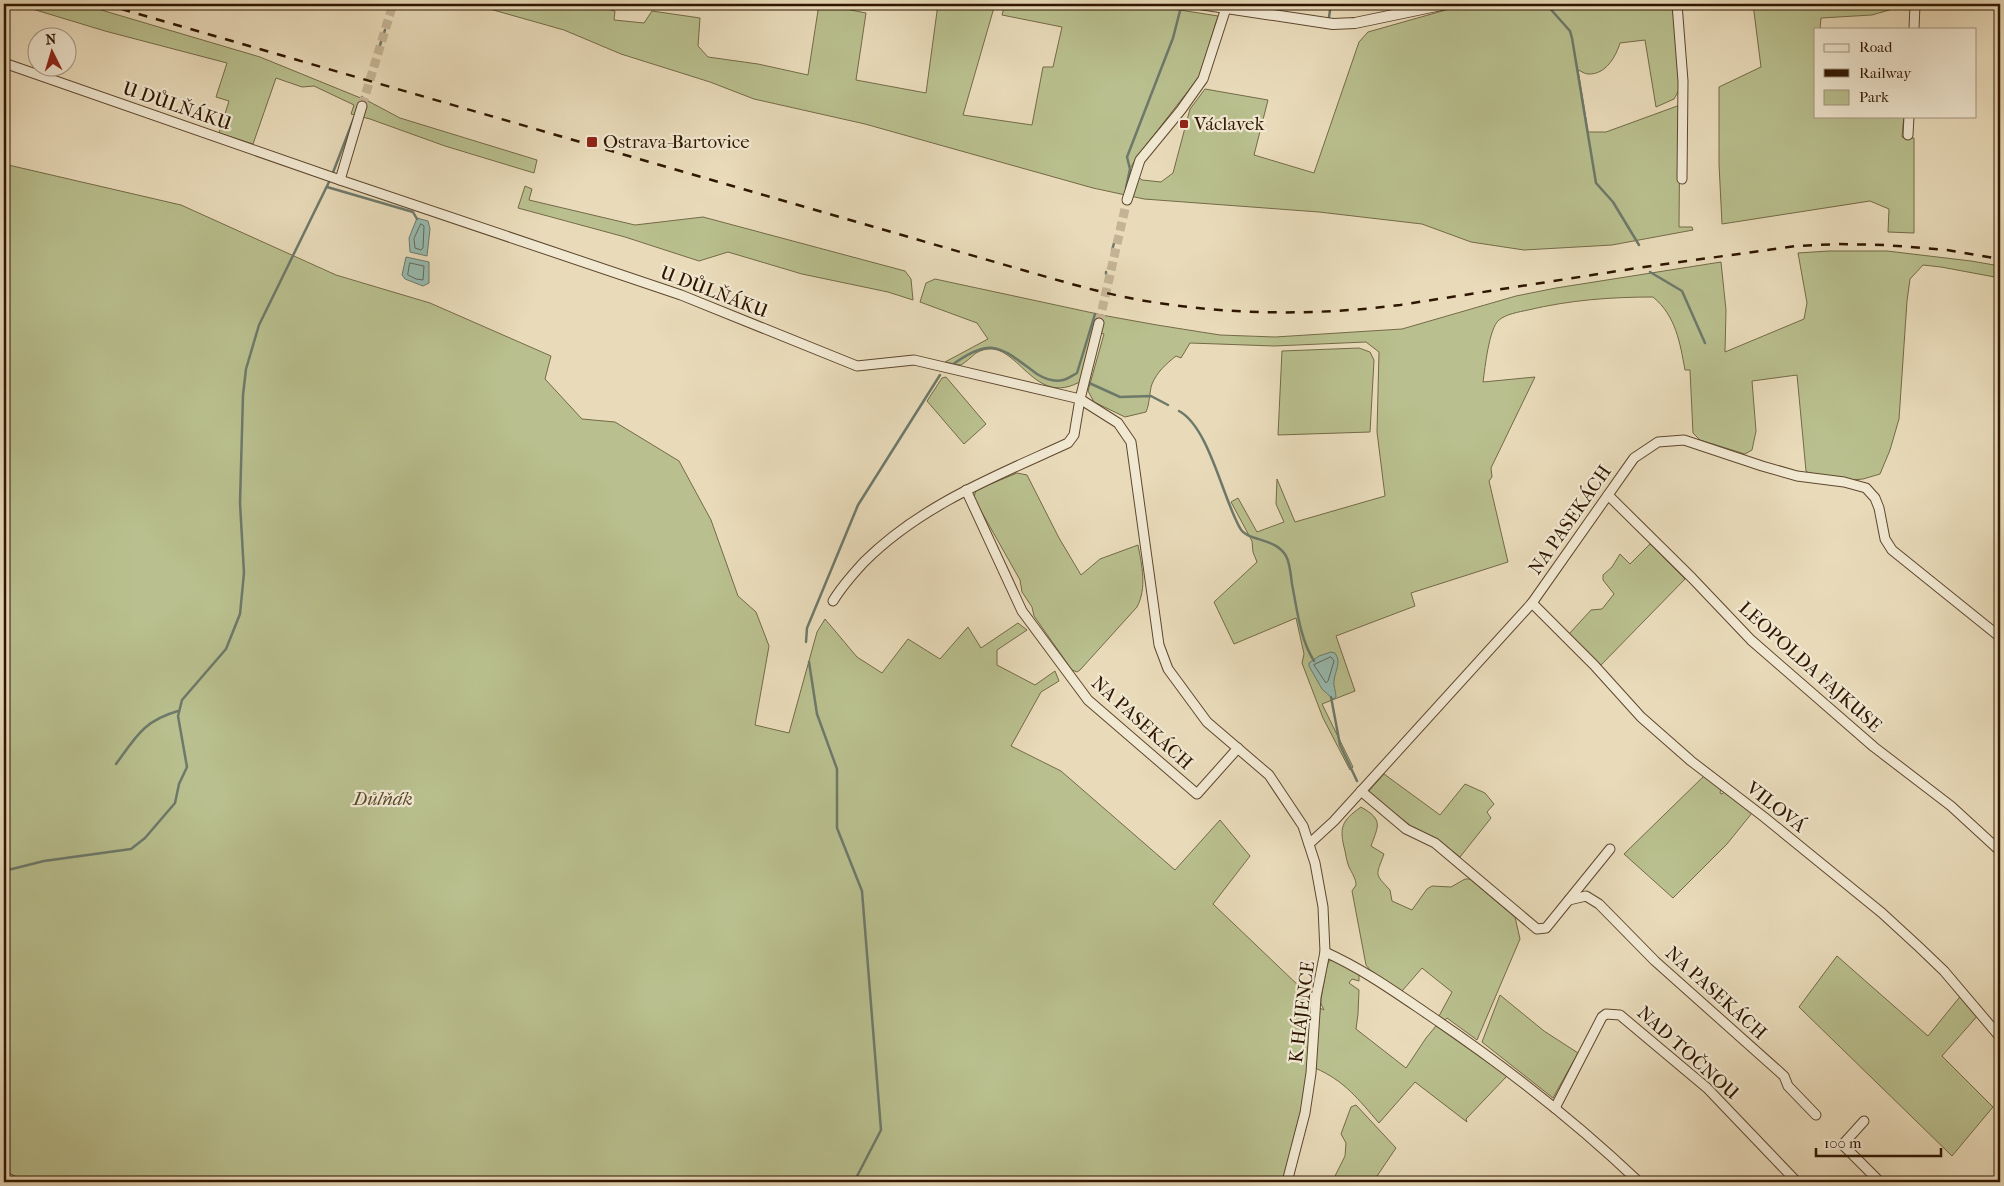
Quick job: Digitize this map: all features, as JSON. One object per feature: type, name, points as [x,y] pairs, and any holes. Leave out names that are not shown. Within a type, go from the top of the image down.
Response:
[{"type":"street","points":[[1200,4],[1332,24],[1355,23],[1446,4]]},
{"type":"street","points":[[1677,4],[1683,81],[1682,179]]},
{"type":"street","points":[[1914,28],[1915,4]]},
{"type":"street","points":[[1127,200],[1140,160],[1181,110],[1203,79],[1226,8]]},
{"type":"street","name":"U DŮLŇÁKU","points":[[4,63],[340,180],[681,295],[857,366],[914,360],[1080,399]]},
{"type":"street","points":[[340,180],[362,106]]},
{"type":"street","points":[[1908,135],[1910,118]]},
{"type":"street","points":[[833,601],[842,585],[878,548],[922,515],[966,490],[1068,443],[1074,435],[1080,399],[1100,323]]},
{"type":"street","points":[[1080,399],[1118,424],[1131,442],[1158,645],[1168,669],[1207,722],[1269,775],[1303,826],[1309,844]]},
{"type":"street","name":"NA PASEKÁCH","points":[[1309,844],[1334,821],[1532,603],[1634,458],[1658,442],[1684,440],[1797,476],[1854,484],[1866,488],[1875,498],[1886,539],[1892,550],[2000,637]]},
{"type":"street","name":"NA PASEKÁCH","points":[[966,490],[1022,611],[1088,700],[1197,794],[1238,748]]},
{"type":"street","name":"LEOPOLDA FAJKUSE","points":[[1608,495],[1692,578],[1751,640],[1874,747],[1951,806],[2000,851]]},
{"type":"street","name":"VILOVÁ","points":[[1532,603],[1648,724],[1691,761],[1764,816],[1882,913],[1919,947],[1944,971],[2000,1036]]},
{"type":"street","points":[[1360,791],[1406,829],[1435,843],[1537,929],[1546,928],[1610,849]]},
{"type":"street","name":"K HÁJENCE","points":[[1287,1182],[1305,1113],[1311,1073],[1316,997],[1325,952],[1323,907],[1315,863],[1309,844]]},
{"type":"street","points":[[1587,878],[1586,885],[1592,898]]},
{"type":"street","points":[[1569,900],[1580,896],[1592,898]]},
{"type":"street","name":"NA PASEKÁCH","points":[[1592,898],[1655,961],[1784,1076],[1788,1086],[1816,1115]]},
{"type":"street","points":[[1325,952],[1349,963],[1388,986],[1482,1051],[1609,1153],[1639,1182]]},
{"type":"street","name":"NAD TOČNOU","points":[[1555,1108],[1602,1017],[1606,1014],[1620,1015],[1707,1088],[1797,1182]]},
{"type":"street","points":[[1864,1121],[1845,1142],[1844,1146],[1880,1182]]},
{"type":"street","points":[[4,1176],[15,1182]]},
{"type":"green space","points":[[16,4],[81,4],[260,57],[368,101],[400,118],[537,160],[534,173],[445,146],[351,114],[354,105],[314,86],[302,87],[276,78],[253,144],[219,133],[229,101],[216,97],[227,63],[105,31]]},
{"type":"green space","points":[[472,4],[590,4],[615,11],[614,20],[644,23],[652,11],[700,18],[698,46],[708,57],[758,64],[808,75],[819,4],[836,4],[841,8],[866,13],[856,80],[926,93],[938,4],[995,4],[963,115],[1032,125],[1043,67],[1053,67],[1062,27],[1002,15],[1005,4],[1142,4],[1218,16],[1199,77],[1136,158],[1130,169],[1142,180],[1161,182],[1173,173],[1190,109],[1205,89],[1268,100],[1254,155],[1314,173],[1359,42],[1368,32],[1467,4],[1675,4],[1680,88],[1674,99],[1656,107],[1645,40],[1620,43],[1613,59],[1600,71],[1586,74],[1578,70],[1588,132],[1606,132],[1680,105],[1679,227],[1692,227],[1693,230],[1612,245],[1524,250],[1471,242],[1422,224],[1319,212],[1144,199],[1093,188],[865,124],[754,99],[710,82],[621,54],[564,30]]},
{"type":"green space","points":[[1753,4],[1910,4],[1872,15],[1821,18],[1820,28],[1814,28],[1814,118],[1904,118],[1902,137],[1914,138],[1914,233],[1888,232],[1889,209],[1870,201],[1722,224],[1719,164],[1719,87],[1761,67]]},
{"type":"green space","name":"Důlňák","points":[[4,164],[181,205],[336,275],[430,303],[551,356],[545,379],[582,419],[615,422],[679,461],[711,520],[738,596],[756,612],[769,646],[755,725],[789,733],[817,632],[825,619],[857,657],[882,673],[908,639],[940,659],[968,627],[981,648],[1018,623],[1027,630],[997,650],[997,665],[1035,685],[1055,671],[1059,681],[1041,692],[1011,746],[1061,771],[1175,870],[1220,820],[1250,856],[1213,904],[1301,988],[1316,997],[1311,1073],[1287,1182],[27,1182],[4,1171]]},
{"type":"green space","points":[[525,186],[532,189],[529,200],[635,225],[703,217],[905,271],[911,279],[913,300],[888,292],[802,274],[728,252],[699,261],[625,237],[518,208]]},
{"type":"green space","points":[[1887,251],[2000,266],[2000,278],[1923,265],[1910,279],[1899,419],[1890,450],[1880,474],[1863,479],[1852,480],[1811,475],[1806,471],[1797,375],[1752,381],[1756,431],[1752,450],[1745,454],[1700,440],[1693,433],[1690,370],[1685,370],[1679,340],[1672,321],[1661,304],[1653,297],[1575,301],[1505,316],[1499,320],[1490,339],[1483,382],[1535,377],[1491,468],[1492,477],[1489,481],[1508,562],[1411,593],[1415,606],[1336,636],[1355,691],[1322,704],[1353,767],[1350,770],[1323,718],[1302,663],[1304,654],[1296,618],[1234,644],[1214,602],[1257,562],[1253,552],[1252,541],[1231,502],[1238,498],[1257,532],[1284,522],[1276,504],[1277,479],[1295,522],[1385,496],[1377,432],[1379,352],[1366,342],[1274,346],[1190,343],[1181,358],[1176,356],[1156,376],[1150,391],[1146,412],[1125,417],[1094,402],[1088,391],[1104,334],[1093,331],[1083,380],[1065,387],[1050,386],[1037,380],[1003,352],[990,349],[976,353],[961,365],[945,362],[988,339],[977,323],[920,302],[926,283],[935,279],[1157,325],[1220,335],[1275,337],[1402,329],[1516,296],[1721,262],[1726,310],[1725,352],[1804,319],[1807,303],[1798,253]]},
{"type":"green space","points":[[1359,348],[1370,352],[1374,360],[1370,432],[1278,435],[1282,351]]},
{"type":"green space","points":[[946,377],[986,424],[964,444],[927,401],[942,378]]},
{"type":"green space","points":[[1017,473],[1027,475],[1059,538],[1081,575],[1100,559],[1138,545],[1143,585],[1137,607],[1077,672],[1072,670],[1034,616],[1032,607],[1022,592],[1020,580],[974,497],[976,490]]},
{"type":"green space","points":[[1650,544],[1685,579],[1601,665],[1569,634],[1591,610],[1602,609],[1614,594],[1603,580],[1603,575],[1612,567],[1620,554],[1630,564]]},
{"type":"green space","points":[[1384,774],[1440,815],[1465,784],[1485,793],[1494,804],[1487,812],[1491,818],[1460,857],[1440,841],[1411,826],[1368,792]]},
{"type":"green space","points":[[1705,775],[1721,788],[1720,793],[1722,794],[1725,791],[1752,813],[1727,844],[1673,898],[1624,854]]},
{"type":"green space","points":[[1361,807],[1376,820],[1377,828],[1371,846],[1384,854],[1378,874],[1390,890],[1392,901],[1412,910],[1427,889],[1432,886],[1451,887],[1465,879],[1470,879],[1515,917],[1520,939],[1477,1040],[1447,1018],[1444,1021],[1439,1016],[1452,992],[1422,968],[1402,991],[1370,970],[1366,965],[1352,891],[1356,883],[1349,867],[1342,836],[1343,826],[1346,821]]},
{"type":"green space","points":[[1837,956],[1928,1036],[1963,993],[1980,1013],[1942,1056],[1993,1107],[1952,1156],[1799,1007]]},
{"type":"green space","points":[[1332,960],[1359,972],[1359,981],[1352,979],[1349,983],[1359,990],[1356,1029],[1406,1068],[1436,1026],[1507,1076],[1466,1119],[1467,1122],[1415,1082],[1379,1123],[1343,1085],[1315,1068],[1320,1008],[1324,1010],[1321,999],[1327,966],[1329,961]]},
{"type":"green space","points":[[1500,995],[1544,1031],[1578,1053],[1553,1098],[1482,1042]]},
{"type":"green space","points":[[1356,1105],[1396,1148],[1373,1182],[1332,1182],[1345,1156],[1346,1143],[1341,1134],[1351,1107]]},
{"type":"water","points":[[417,218],[428,221],[430,229],[427,256],[410,252],[409,238]]},
{"type":"water","points":[[406,257],[429,262],[429,283],[423,286],[405,279],[402,275]]},
{"type":"water","points":[[1331,652],[1335,653],[1338,660],[1334,683],[1336,697],[1333,699],[1322,689],[1309,666],[1309,663],[1319,656]]},
{"type":"waterway","points":[[1329,17],[1331,4]]},
{"type":"waterway","points":[[1546,4],[1570,31],[1572,38],[1596,183],[1613,202],[1639,245]]},
{"type":"waterway","points":[[1126,188],[1130,169],[1127,157],[1173,38],[1181,7]]},
{"type":"waterway","points":[[380,45],[385,30]]},
{"type":"waterway","points":[[360,104],[362,97]]},
{"type":"waterway","points":[[332,175],[354,118]]},
{"type":"waterway","points":[[4,871],[44,861],[131,849],[145,838],[175,803],[179,784],[187,767],[178,716],[182,700],[226,649],[240,614],[244,573],[240,503],[243,395],[246,369],[259,325],[329,182]]},
{"type":"waterway","points":[[327,187],[413,212],[417,219]]},
{"type":"waterway","name":"U DŮLŇÁKU","points":[[1112,250],[1115,240]]},
{"type":"waterway","points":[[1650,272],[1682,291],[1705,343]]},
{"type":"waterway","points":[[952,365],[978,350],[996,348],[1014,357],[1037,374],[1060,381],[1077,373],[1095,314]]},
{"type":"waterway","points":[[806,642],[807,628],[858,505],[940,375]]},
{"type":"waterway","points":[[1087,382],[1120,397],[1151,396],[1168,405]]},
{"type":"waterway","points":[[1179,411],[1190,419],[1207,447],[1240,528],[1249,536],[1277,546],[1287,558],[1302,634],[1314,661]]},
{"type":"waterway","points":[[809,662],[817,714],[837,769],[837,828],[862,891],[881,1130],[854,1182]]},
{"type":"waterway","points":[[1331,697],[1340,745],[1357,781]]},
{"type":"waterway","points":[[116,764],[135,738],[148,725],[178,711]]},
{"type":"tunnel","points":[[362,106],[393,4]]},
{"type":"tunnel","points":[[1099,323],[1127,200]]},
{"type":"railway","points":[[104,4],[1054,279],[1111,294],[1172,305],[1205,309],[1270,312],[1368,309],[1796,246],[1839,244],[1885,245],[1947,250],[2000,259]]},
{"type":"place","name":"Václavek","points":[[1184,124]]},
{"type":"place","name":"Ostrava-Bartovice","points":[[592,142]]}]
